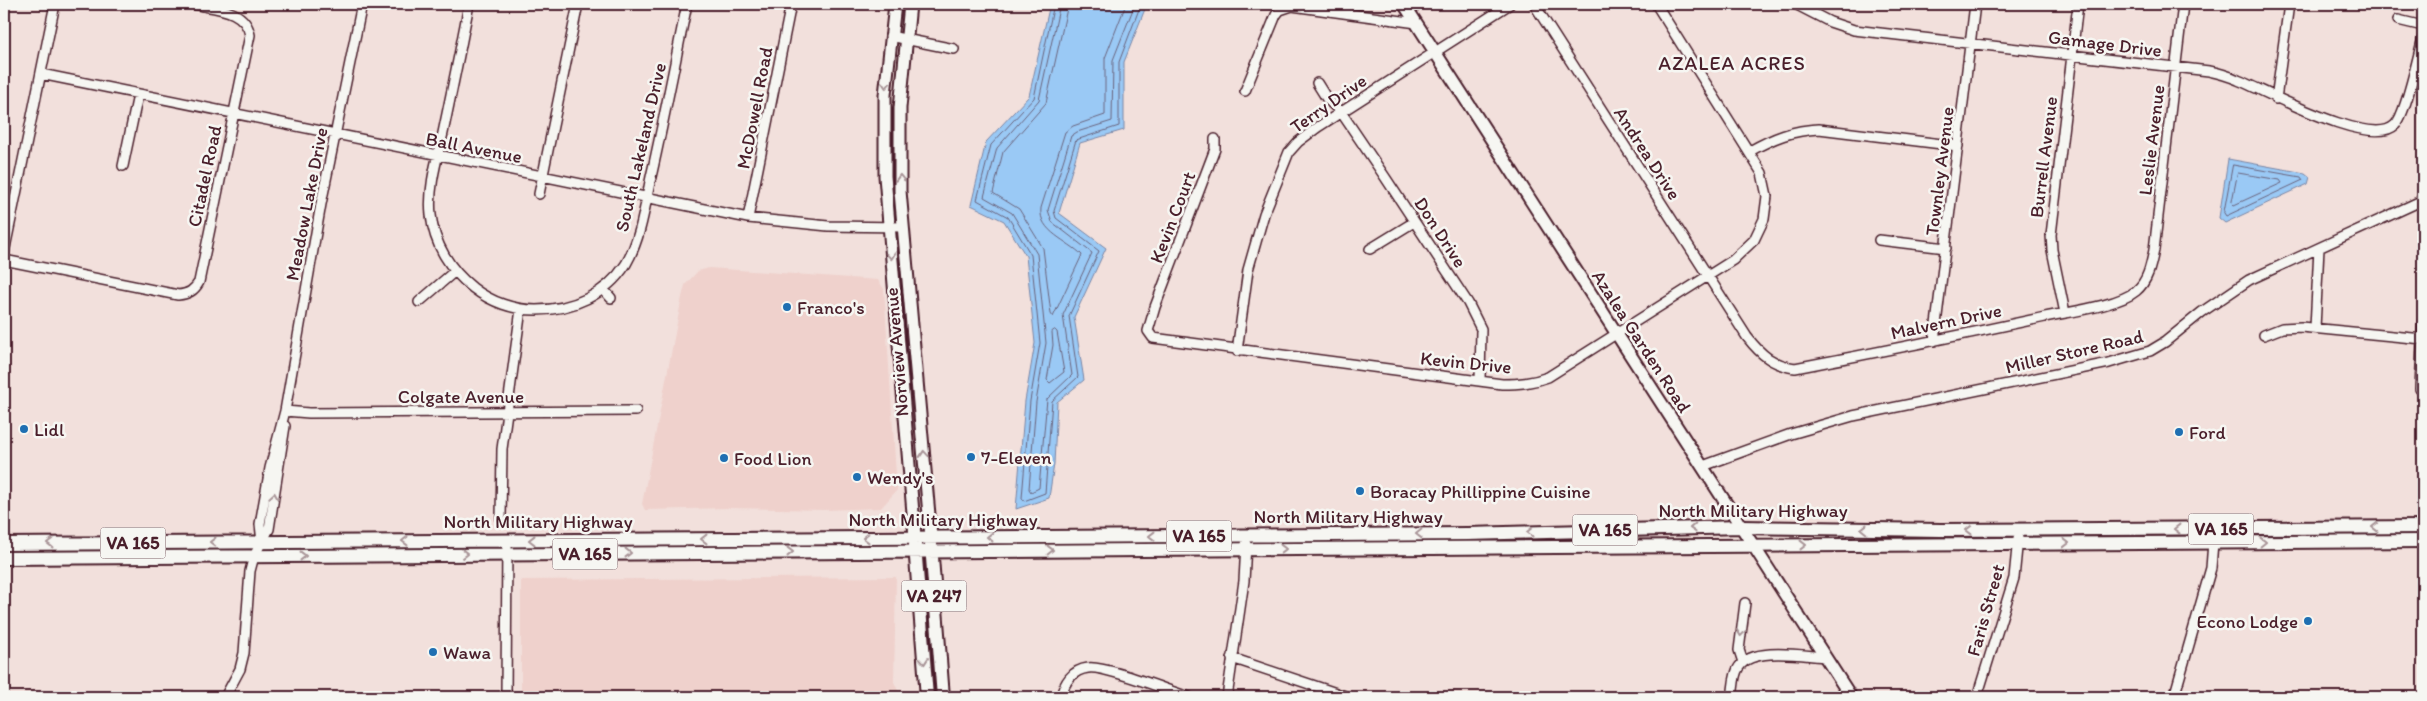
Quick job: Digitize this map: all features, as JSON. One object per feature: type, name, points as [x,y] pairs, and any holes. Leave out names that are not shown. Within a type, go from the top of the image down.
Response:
[{"type":"main road","name":"Norview Avenue","points":[[895,4],[890,36],[884,142],[888,227],[927,697]]},
{"type":"main road","name":"Norview Avenue","points":[[910,4],[905,39],[899,145],[903,227],[931,537],[943,697]]},
{"type":"main road","name":"Azalea Garden Road","points":[[1404,4],[1852,697]]},
{"type":"main road","name":"North Military Highway","points":[[4,544],[1478,534],[1741,527],[2018,530],[2423,527]]},
{"type":"main road","name":"North Military Highway","points":[[4,558],[2423,541]]},
{"type":"street","points":[[4,253],[56,4]]},
{"type":"street","name":"Citadel Road","points":[[4,260],[184,294],[190,292],[199,282],[250,35],[245,20],[236,13],[192,4]]},
{"type":"street","name":"Meadow Lake Drive","points":[[262,542],[260,524],[270,468],[285,411],[309,268],[362,4]]},
{"type":"street","name":"South Lakeland Drive","points":[[470,4],[438,156],[431,196],[431,216],[439,244],[455,271],[478,292],[496,302],[521,309],[544,310],[561,308],[593,296],[620,272],[633,249],[646,198],[687,4]]},
{"type":"street","points":[[539,194],[578,4]]},
{"type":"street","name":"McDowell Road","points":[[748,218],[791,4]]},
{"type":"street","name":"Terry Drive","points":[[1237,350],[1248,270],[1264,214],[1284,162],[1298,142],[1341,112],[1510,4]]},
{"type":"street","name":"Andrea Drive","points":[[1534,4],[1736,319]]},
{"type":"street","points":[[1656,4],[1750,151],[1774,137],[1806,129],[1958,146]]},
{"type":"street","name":"Gamage Drive","points":[[1795,4],[1830,22],[1854,30],[2209,71],[2228,76],[2313,114],[2376,132],[2388,130],[2400,117],[2423,38]]},
{"type":"street","name":"Townley Avenue","points":[[1934,341],[1975,4]]},
{"type":"street","name":"Burrell Avenue","points":[[2065,313],[2052,250],[2051,235],[2078,4]]},
{"type":"street","name":"Leslie Avenue","points":[[2154,250],[2183,4]]},
{"type":"street","points":[[2276,99],[2289,4]]},
{"type":"street","points":[[1245,91],[1276,15],[1286,7],[1292,6],[1417,23]]},
{"type":"street","points":[[2398,20],[2423,26]]},
{"type":"street","points":[[890,36],[954,49]]},
{"type":"street","name":"Ball Avenue","points":[[41,74],[748,218],[818,226],[903,227]]},
{"type":"street","name":"Don Drive","points":[[1317,83],[1327,99],[1341,112],[1480,325],[1482,338],[1480,381]]},
{"type":"street","points":[[123,166],[138,95]]},
{"type":"street","name":"Kevin Court","points":[[1155,307],[1215,148],[1215,139]]},
{"type":"street","name":"Kevin Drive","points":[[1155,307],[1148,331],[1152,338],[1480,381],[1521,384],[1535,382],[1548,377],[1708,276],[1744,250],[1754,240],[1761,227],[1766,209],[1765,183],[1758,164],[1750,151]]},
{"type":"street","name":"Miller Store Road","points":[[1703,466],[1791,434],[1854,416],[2109,363],[2150,351],[2172,337],[2202,312],[2235,289],[2279,265],[2423,200]]},
{"type":"street","points":[[1370,249],[1414,222]]},
{"type":"street","points":[[1879,240],[1946,248]]},
{"type":"street","points":[[2315,328],[2318,248]]},
{"type":"street","name":"Malvern Drive","points":[[1736,319],[1758,351],[1777,364],[1795,368],[1934,341],[2119,300],[2136,291],[2147,277],[2154,250]]},
{"type":"street","points":[[419,302],[455,271]]},
{"type":"street","points":[[603,289],[611,298]]},
{"type":"street","points":[[501,519],[502,449],[521,309]]},
{"type":"street","points":[[2420,388],[2423,321]]},
{"type":"street","points":[[2264,335],[2290,326],[2423,338]]},
{"type":"street","name":"Colgate Avenue","points":[[285,411],[309,413],[636,411]]},
{"type":"street","points":[[2174,697],[2211,568],[2214,529]]},
{"type":"street","name":"Faris Street","points":[[1977,697],[2014,578],[2018,530]]},
{"type":"street","points":[[1227,697],[1246,549],[1246,536]]},
{"type":"street","points":[[506,540],[506,697]]},
{"type":"street","points":[[225,697],[240,669],[244,654],[250,571],[254,556],[262,542]]},
{"type":"street","points":[[1743,662],[1739,650],[1745,603]]},
{"type":"street","points":[[1732,697],[1736,672],[1743,662],[1762,654],[1826,657]]},
{"type":"street","points":[[1232,658],[1348,697]]},
{"type":"street","points":[[1061,697],[1063,688],[1073,674],[1091,668],[1189,697]]},
{"type":"shaded area","points":[[709,268],[878,280],[884,289],[897,490],[881,508],[824,510],[729,508],[645,510],[642,504],[685,285],[698,271]]},
{"type":"shaded area","points":[[896,577],[894,682],[901,697],[521,697],[521,580]]},
{"type":"water","points":[[1050,4],[1147,4],[1124,62],[1124,130],[1080,143],[1059,213],[1106,248],[1074,317],[1084,380],[1057,402],[1054,464],[1049,498],[1016,509],[1025,401],[1035,343],[1026,256],[1004,221],[971,205],[986,142],[1029,96]]},
{"type":"water","points":[[2228,159],[2305,173],[2310,177],[2308,184],[2225,223],[2219,218]]},
{"type":"place","name":"Franco's","points":[[787,307]]},
{"type":"place","name":"Lidl","points":[[24,429]]},
{"type":"place","name":"Ford","points":[[2179,432]]},
{"type":"place","name":"7-Eleven","points":[[971,457]]},
{"type":"place","name":"Food Lion","points":[[724,458]]},
{"type":"place","name":"Wendy's","points":[[857,477]]},
{"type":"place","name":"Boracay Phillippine Cuisine","points":[[1360,491]]},
{"type":"place","name":"Econo Lodge","points":[[2308,621]]},
{"type":"place","name":"Wawa","points":[[433,652]]},
{"type":"district","name":"AZALEA ACRES","points":[[1732,63]]}]
